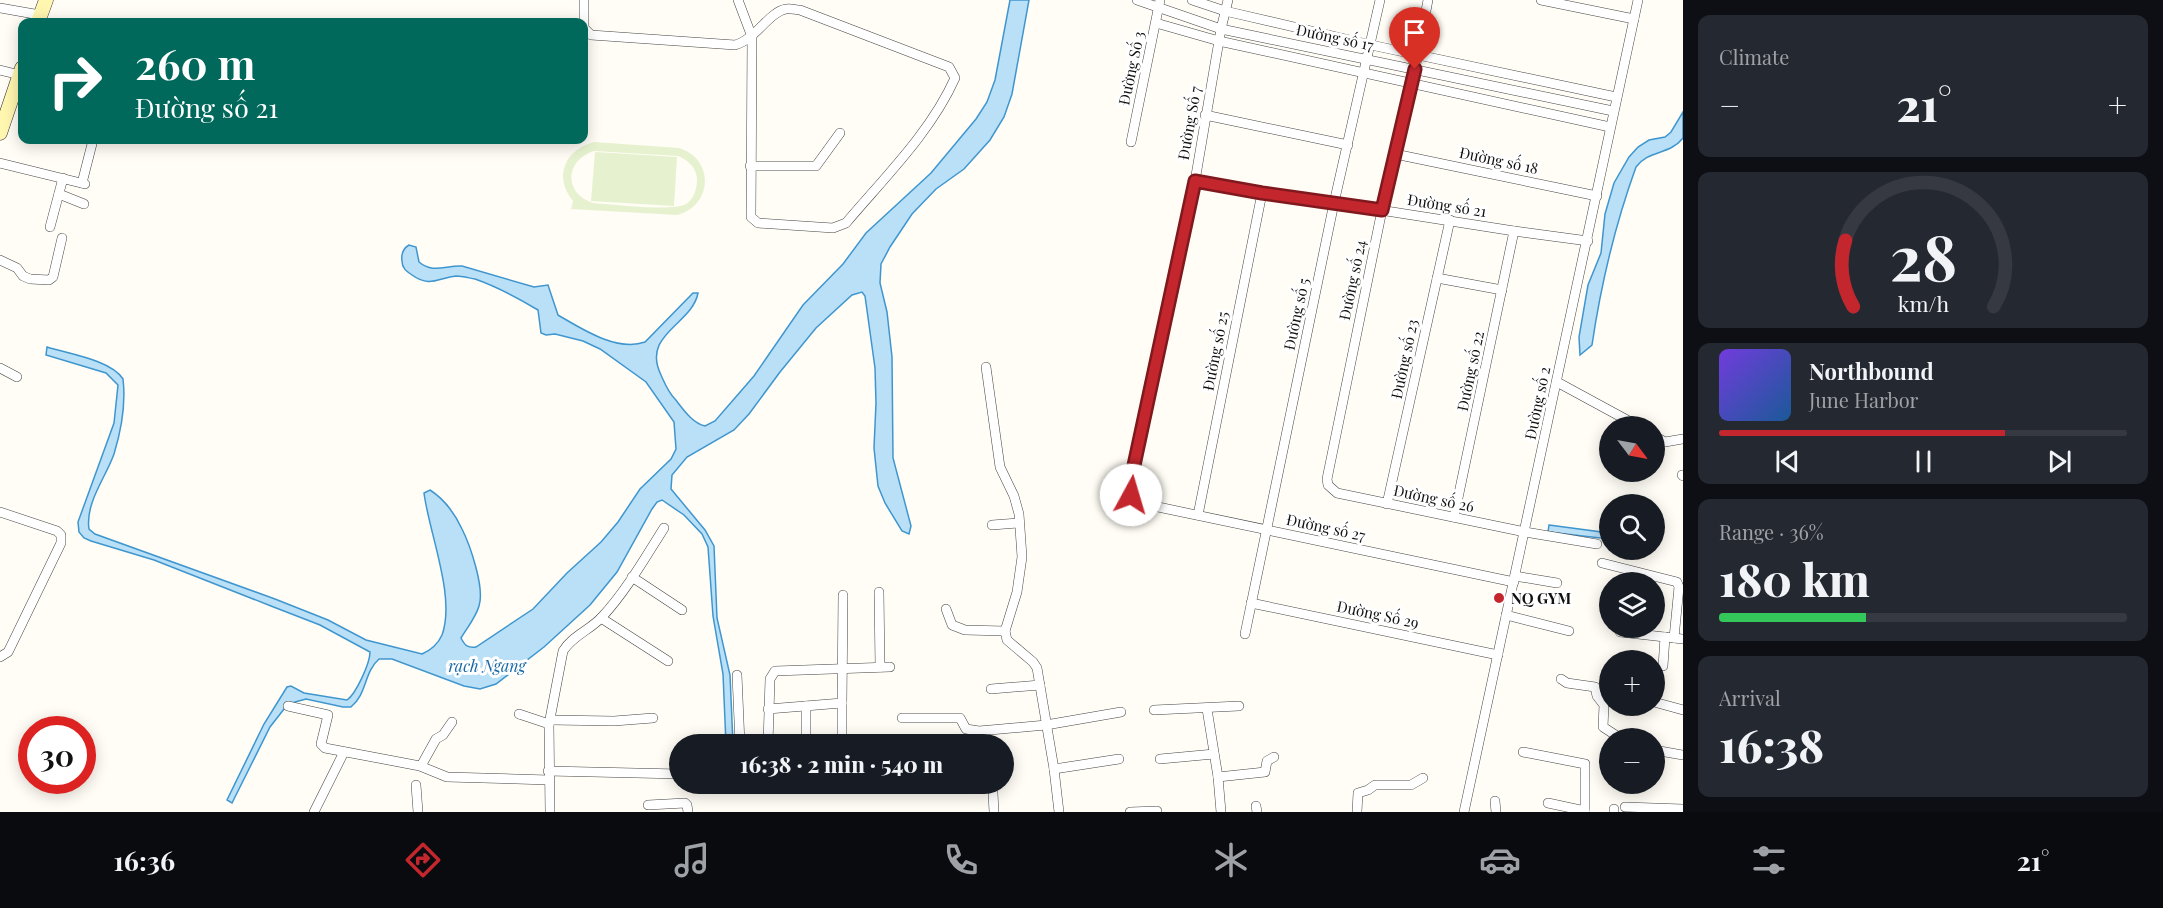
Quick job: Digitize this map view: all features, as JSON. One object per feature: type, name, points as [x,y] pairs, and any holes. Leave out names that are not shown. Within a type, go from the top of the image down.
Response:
[{"type":"main road","points":[[39,18],[46,0]]},
{"type":"main road","points":[[0,133],[18,80]]},
{"type":"street","points":[[584,0],[584,18]]},
{"type":"street","points":[[588,32],[591,35],[731,45],[752,37],[777,13],[786,9],[800,10],[949,67],[955,78],[933,119],[846,224],[833,228],[758,223],[751,217],[752,37],[738,0]]},
{"type":"street","points":[[1137,0],[1160,3]]},
{"type":"street","name":"Đường số 17","points":[[1192,0],[1225,12],[1616,97]]},
{"type":"street","name":"Đường Số 7","points":[[1134,498],[1131,491],[1133,470],[1195,181],[1205,116],[1228,0]]},
{"type":"street","name":"Đường số 5","points":[[1245,634],[1338,204],[1348,145],[1365,73],[1373,60],[1380,0]]},
{"type":"street","name":"Đường số 24","points":[[1336,493],[1328,485],[1327,479],[1428,0]]},
{"type":"street","points":[[1541,0],[1634,19]]},
{"type":"street","name":"Đường số 2","points":[[1464,812],[1638,0]]},
{"type":"street","name":"Đường Số 3","points":[[1131,142],[1160,3]]},
{"type":"street","name":"Đường số 17","points":[[1160,3],[1221,29],[1613,111]]},
{"type":"street","points":[[0,8],[35,18]]},
{"type":"street","points":[[1156,23],[1219,41],[1610,128]]},
{"type":"street","points":[[0,70],[18,71]]},
{"type":"street","points":[[1205,116],[1348,145]]},
{"type":"street","points":[[750,166],[816,166],[840,132]]},
{"type":"street","points":[[0,163],[84,184],[92,144]]},
{"type":"street","name":"Đường số 18","points":[[1395,154],[1597,196]]},
{"type":"street","points":[[50,227],[63,178]]},
{"type":"street","name":"Đường số 21","points":[[1195,181],[1588,241]]},
{"type":"street","name":"Đường số 25","points":[[1198,515],[1262,193]]},
{"type":"street","points":[[59,194],[84,204]]},
{"type":"street","name":"Đường số 23","points":[[1387,504],[1450,220]]},
{"type":"street","name":"Đường số 22","points":[[1454,517],[1514,231]]},
{"type":"street","points":[[0,260],[17,268],[23,276],[30,279],[49,280],[53,277],[62,238]]},
{"type":"street","points":[[1437,278],[1502,290]]},
{"type":"street","points":[[986,367],[1000,467],[1014,496],[1019,523],[1022,570],[1005,631],[1008,642],[1036,665],[1059,812]]},
{"type":"street","points":[[0,368],[17,377]]},
{"type":"street","points":[[1557,382],[1620,416]]},
{"type":"street","points":[[1665,442],[1683,439]]},
{"type":"street","name":"Đường số 26","points":[[1336,493],[1525,532],[1597,544]]},
{"type":"street","name":"Đường số 27","points":[[1134,498],[1144,504],[1266,530],[1514,579],[1526,578],[1557,583]]},
{"type":"street","points":[[0,512],[57,531],[61,535],[61,543],[39,592],[11,646],[2,654]]},
{"type":"street","points":[[992,525],[1019,523]]},
{"type":"street","points":[[550,812],[548,776],[550,722],[561,655],[565,647],[601,618],[632,577],[664,528]]},
{"type":"street","points":[[1602,563],[1677,582],[1679,587],[1674,638],[1665,661]]},
{"type":"street","points":[[632,577],[682,610]]},
{"type":"street","points":[[879,592],[880,668]]},
{"type":"street","points":[[842,734],[843,595]]},
{"type":"street","name":"Đường Số 29","points":[[1251,603],[1498,655]]},
{"type":"street","points":[[946,609],[952,625],[959,629],[1005,631]]},
{"type":"street","points":[[1506,615],[1569,631]]},
{"type":"street","points":[[601,618],[668,661]]},
{"type":"street","points":[[768,734],[770,680],[774,671],[890,667]]},
{"type":"street","points":[[737,675],[740,734]]},
{"type":"street","points":[[1561,679],[1595,687],[1597,696],[1604,705],[1605,728]]},
{"type":"street","points":[[991,689],[1040,685]]},
{"type":"street","points":[[768,708],[842,703]]},
{"type":"street","points":[[1665,705],[1683,710]]},
{"type":"street","points":[[288,706],[328,716],[321,744],[325,748],[422,766],[447,777],[669,774]]},
{"type":"street","points":[[806,706],[806,734]]},
{"type":"street","points":[[1154,710],[1239,706]]},
{"type":"street","points":[[1207,708],[1221,812]]},
{"type":"street","points":[[902,718],[960,718],[966,729],[980,731],[1047,725],[1121,712]]},
{"type":"street","points":[[519,714],[550,722],[653,718]]},
{"type":"street","points":[[422,766],[436,739],[443,735],[452,722]]},
{"type":"street","points":[[314,812],[344,752]]},
{"type":"street","points":[[1523,752],[1585,764],[1585,811],[1548,802]]},
{"type":"street","points":[[1665,752],[1683,755]]},
{"type":"street","points":[[1160,759],[1214,754]]},
{"type":"street","points":[[1218,777],[1265,772],[1267,761],[1274,757]]},
{"type":"street","points":[[1054,769],[1119,759]]},
{"type":"street","points":[[1357,812],[1358,793],[1375,785],[1411,785],[1423,778]]},
{"type":"street","points":[[416,785],[418,812]]},
{"type":"street","points":[[993,794],[994,812]]},
{"type":"street","points":[[1496,801],[1496,812]]},
{"type":"street","points":[[648,805],[685,803],[688,812]]},
{"type":"street","points":[[1625,807],[1683,809]]},
{"type":"street","points":[[1130,812],[1157,811]]},
{"type":"green space","points":[[594,142],[679,148],[691,154],[699,162],[704,172],[703,193],[698,202],[689,210],[677,215],[571,209],[573,201],[567,192],[563,173],[569,158],[584,146]],"holes":[[[594,151],[678,156],[691,165],[697,180],[693,197],[686,204],[679,206],[626,206],[593,203],[583,198],[572,185],[571,177],[577,162],[584,155]]]},
{"type":"green space","points":[[595,152],[677,157],[674,206],[591,201]]},
{"type":"water","name":"rạch Ngang","points":[[1010,0],[1029,0],[1012,94],[1004,117],[990,140],[964,169],[936,189],[912,214],[881,264],[880,283],[887,312],[892,357],[893,458],[911,526],[909,534],[902,531],[885,503],[878,486],[874,448],[875,368],[865,296],[862,292],[852,295],[816,328],[734,430],[687,457],[672,475],[671,489],[705,530],[714,546],[717,618],[730,675],[733,734],[726,734],[723,674],[713,616],[708,547],[702,534],[684,515],[662,500],[657,502],[652,509],[617,572],[590,605],[544,647],[496,684],[480,689],[464,686],[392,659],[379,659],[374,664],[360,696],[351,707],[306,699],[288,704],[270,727],[232,803],[227,800],[264,724],[287,687],[291,686],[304,693],[347,700],[362,678],[370,652],[320,625],[154,560],[84,538],[79,532],[78,522],[114,423],[118,385],[106,373],[46,355],[47,347],[99,362],[117,372],[123,379],[123,408],[117,445],[90,510],[89,529],[95,534],[275,599],[328,620],[366,640],[422,654],[431,649],[442,635],[446,602],[424,493],[430,490],[444,502],[456,518],[476,567],[480,589],[479,606],[461,638],[467,646],[476,647],[533,609],[601,542],[618,522],[640,489],[671,459],[676,449],[674,422],[646,382],[600,349],[583,341],[541,333],[538,310],[483,282],[458,276],[429,282],[418,279],[406,271],[403,266],[402,256],[406,248],[409,245],[416,247],[419,262],[429,268],[462,266],[534,287],[548,285],[558,315],[600,338],[623,344],[645,342],[693,293],[698,293],[687,314],[662,339],[657,361],[670,394],[692,419],[705,426],[715,421],[754,376],[803,305],[843,264],[866,233],[931,173],[976,119],[987,102],[995,80]]},
{"type":"water","points":[[1683,112],[1683,138],[1672,147],[1647,158],[1636,167],[1610,255],[1592,345],[1580,355],[1579,337],[1588,285],[1601,253],[1605,214],[1614,183],[1629,157],[1638,147],[1649,140],[1665,137],[1671,132]]},
{"type":"water","points":[[1549,525],[1599,532],[1599,538],[1548,532]]},
{"type":"place","name":"NQ GYM","points":[[1499,598]]},
{"type":"route","points":[[1131,495],[1133,470],[1195,181],[1382,210],[1415,69]]}]
